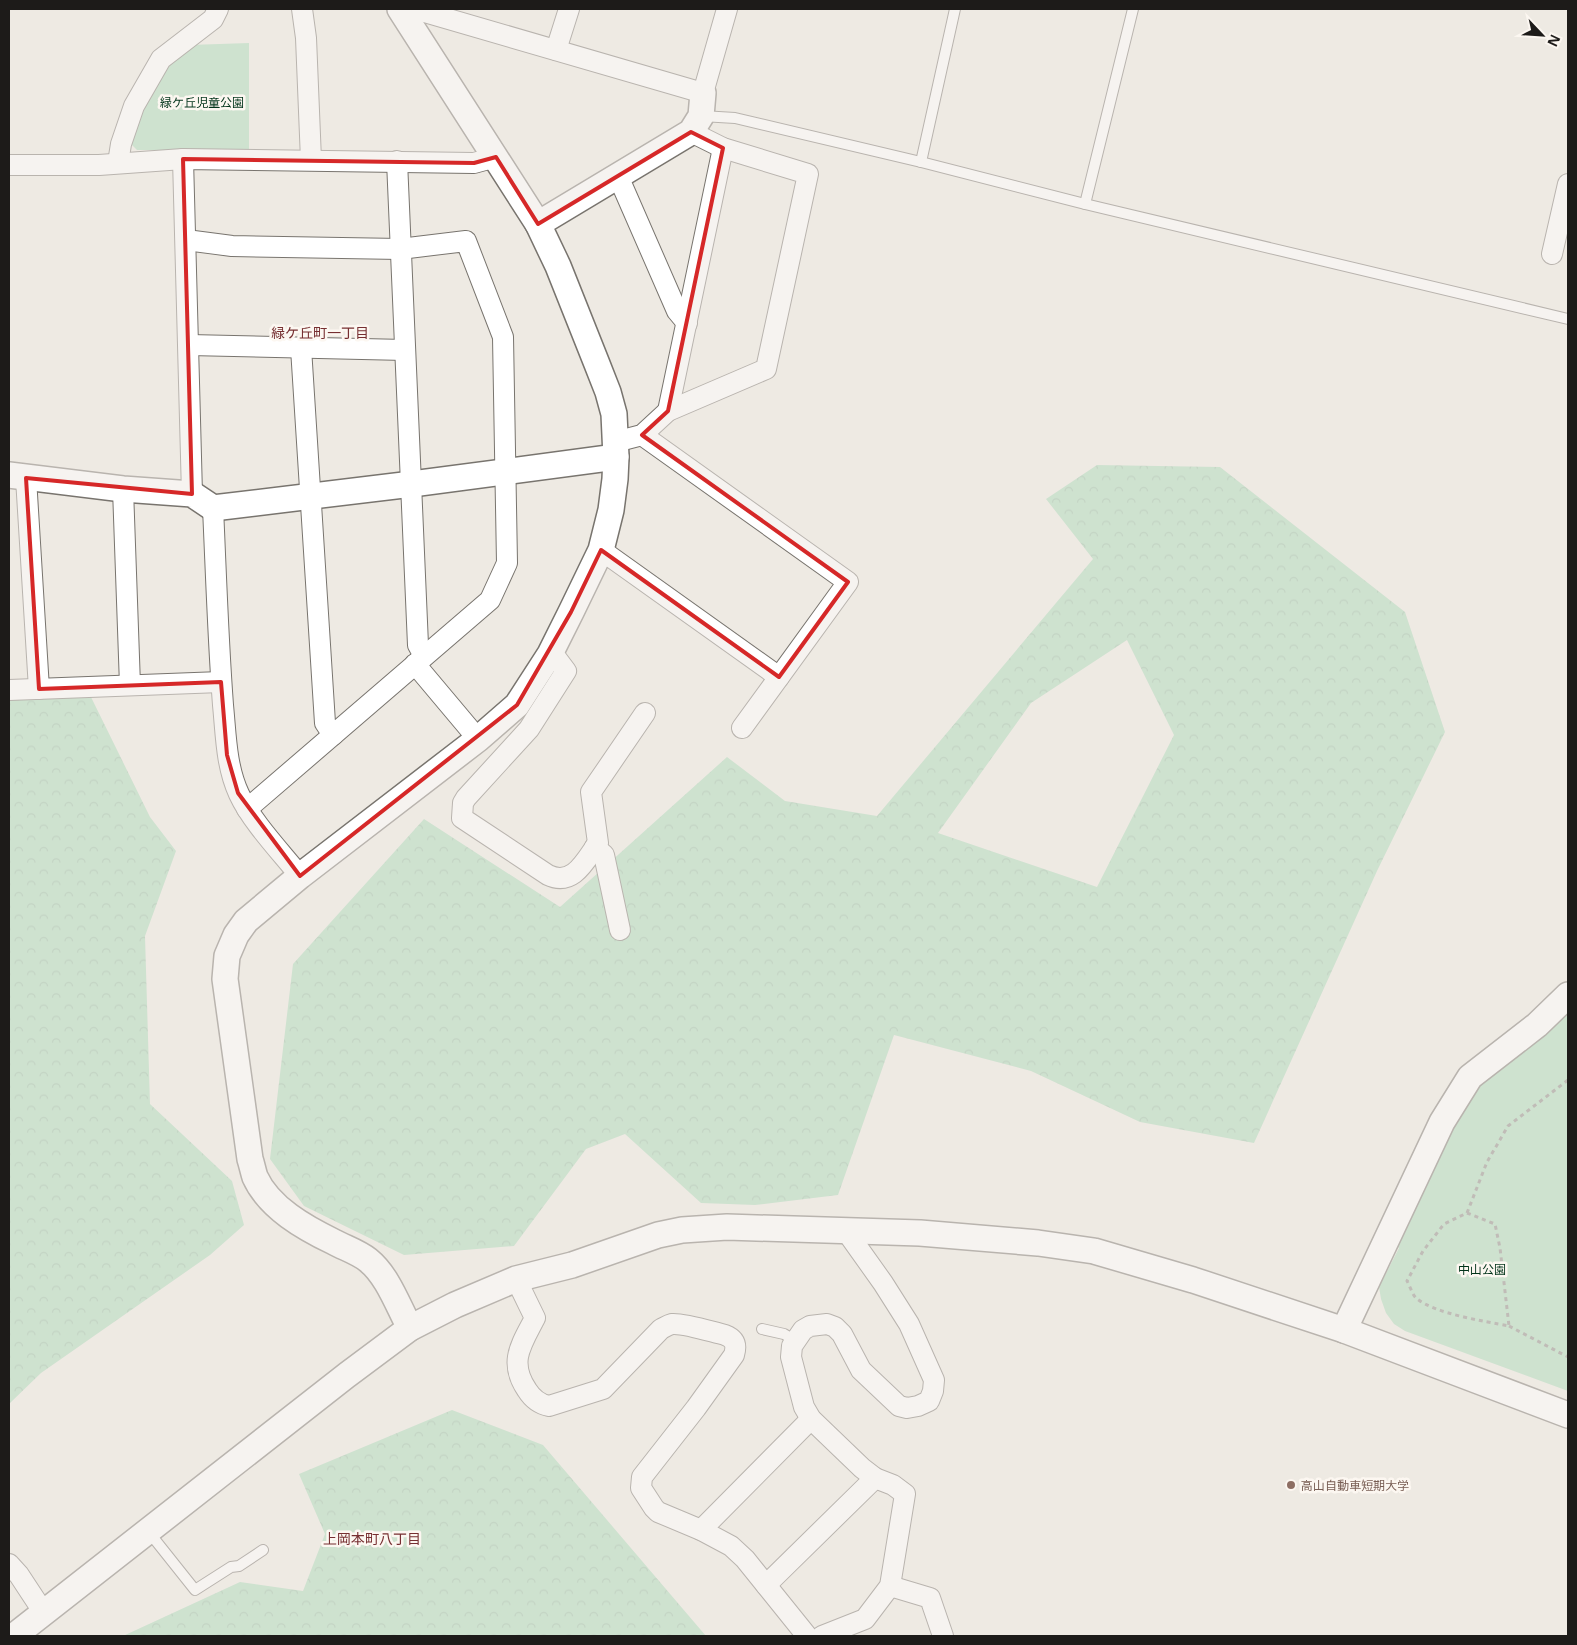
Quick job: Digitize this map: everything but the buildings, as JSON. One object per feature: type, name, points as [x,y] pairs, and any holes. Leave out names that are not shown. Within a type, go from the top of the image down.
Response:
[{"type":"street","points":[[118,163],[121,144],[131,113],[161,59],[214,19],[218,9]]},
{"type":"street","points":[[302,9],[306,38],[311,160]]},
{"type":"street","points":[[400,9],[538,224],[558,266],[608,392],[614,414],[616,449],[611,510],[601,550],[551,651],[517,705],[478,739],[300,876],[246,921],[236,935],[227,956],[226,979],[250,1159],[256,1178],[266,1195],[305,1227],[359,1253],[368,1260],[377,1269],[388,1286],[410,1328]]},
{"type":"street","points":[[40,689],[18,476],[123,489],[192,494],[213,508],[506,471],[616,449],[642,435],[668,410],[766,369],[808,174],[723,148],[698,114],[556,50],[414,9]]},
{"type":"street","points":[[556,50],[569,9]]},
{"type":"street","points":[[538,224],[618,176],[698,114],[727,9]]},
{"type":"street","points":[[668,410],[723,148]]},
{"type":"street","points":[[9,165],[99,166],[183,159],[474,163],[496,157]]},
{"type":"street","points":[[183,159],[192,494]]},
{"type":"street","points":[[397,161],[420,660],[478,739]]},
{"type":"street","points":[[618,176],[677,311],[687,323]]},
{"type":"street","points":[[1552,254],[1568,184]]},
{"type":"street","points":[[186,240],[232,246],[400,249],[466,241],[503,337],[507,563],[490,600],[247,809]]},
{"type":"street","points":[[189,346],[405,350]]},
{"type":"street","points":[[301,348],[325,723],[333,735]]},
{"type":"street","points":[[642,435],[848,582],[742,728]]},
{"type":"street","points":[[123,489],[130,685]]},
{"type":"street","points":[[213,508],[221,682],[227,755],[231,774],[238,793],[247,809],[300,876]]},
{"type":"street","points":[[601,550],[779,677]]},
{"type":"street","points":[[551,651],[566,671],[529,729],[466,798],[463,803],[462,818],[548,875],[562,880],[577,872],[598,843],[591,792],[646,713]]},
{"type":"street","points":[[9,690],[221,682]]},
{"type":"street","points":[[595,847],[604,855],[620,930]]},
{"type":"street","points":[[1344,1330],[1442,1122],[1470,1077],[1537,1025],[1568,995]]},
{"type":"street","points":[[14,1636],[347,1375],[410,1328],[455,1305],[516,1279],[572,1265],[658,1235],[682,1230],[727,1227],[920,1233],[1001,1239],[1094,1250],[1193,1280],[1344,1330],[1568,1415]]},
{"type":"street","points":[[822,1636],[866,1619],[890,1586],[905,1494],[893,1485],[875,1478],[862,1468],[811,1419],[804,1407],[791,1357],[794,1340],[802,1330],[810,1326],[827,1324],[835,1327],[842,1334],[861,1370],[899,1406],[908,1408],[929,1401],[933,1391],[934,1380],[909,1324],[846,1231]]},
{"type":"street","points":[[516,1279],[535,1318],[522,1343],[517,1370],[522,1383],[530,1394],[545,1405],[549,1406],[603,1389],[661,1329],[668,1326],[674,1324],[682,1325],[731,1337],[735,1342],[734,1355],[696,1408],[642,1477],[641,1488],[658,1512],[731,1546],[745,1558],[807,1636]]},
{"type":"street","points":[[700,1530],[811,1419]]},
{"type":"street","points":[[766,1585],[875,1478]]},
{"type":"street","points":[[9,1564],[19,1575],[44,1612]]},
{"type":"street","points":[[890,1586],[930,1598],[943,1636]]},
{"type":"lane","points":[[921,162],[955,9]]},
{"type":"lane","points":[[1085,204],[1133,9]]},
{"type":"lane","points":[[698,114],[735,118],[921,162],[1085,204],[1568,319]]},
{"type":"lane","points":[[762,1329],[784,1334],[794,1340]]},
{"type":"lane","points":[[148,1531],[195,1590],[231,1567],[239,1566],[263,1550]]},
{"type":"path","points":[[1568,1080],[1508,1126],[1487,1162],[1467,1213],[1444,1224],[1423,1250],[1407,1281],[1414,1297],[1427,1305],[1465,1318],[1509,1326],[1568,1357]]},
{"type":"path","points":[[1467,1213],[1495,1224],[1500,1248],[1509,1326]]},
{"type":"highlighted area","points":[[691,132],[723,148],[668,411],[642,435],[848,582],[779,677],[601,550],[571,612],[517,705],[300,876],[238,793],[227,755],[221,682],[39,689],[26,478],[192,494],[183,159],[474,163],[496,157],[538,224]]},
{"type":"green space","name":"緑ケ丘児童公園","points":[[249,43],[249,150],[137,150],[128,141],[156,84],[170,65],[189,45]]},
{"type":"green space","points":[[1097,465],[1220,467],[1405,612],[1445,732],[1377,871],[1254,1143],[1140,1122],[1031,1071],[894,1035],[838,1195],[755,1205],[701,1203],[625,1134],[586,1149],[514,1246],[404,1255],[304,1206],[270,1159],[293,964],[424,819],[560,907],[727,757],[785,801],[877,816],[1093,559],[1046,499]],"holes":[[[1127,640],[1174,735],[1097,887],[938,833],[1031,703]]]},
{"type":"green space","points":[[90,695],[150,817],[176,851],[145,936],[150,1104],[232,1181],[244,1225],[210,1255],[41,1373],[9,1404],[9,700]]},
{"type":"green space","name":"中山公園","points":[[1568,1011],[1568,1391],[1405,1331],[1394,1324],[1386,1313],[1379,1287],[1399,1248],[1395,1245],[1452,1125],[1476,1089],[1554,1025]]},
{"type":"green space","points":[[452,1410],[543,1445],[706,1636],[123,1636],[240,1582],[303,1591],[325,1534],[299,1474]]},
{"type":"place","name":"高山自動車短期大学","points":[[1291,1485]]},
{"type":"district","name":"緑ケ丘町一丁目","points":[[320,332]]},
{"type":"district","name":"上岡本町八丁目","points":[[372,1538]]}]
